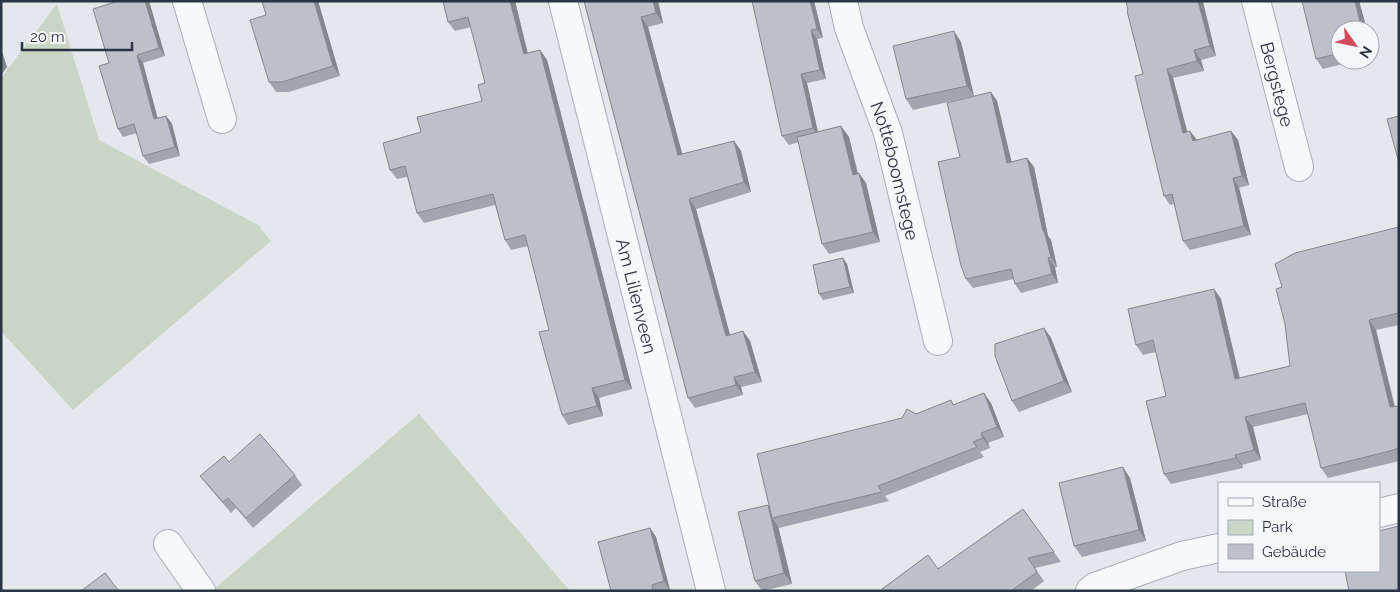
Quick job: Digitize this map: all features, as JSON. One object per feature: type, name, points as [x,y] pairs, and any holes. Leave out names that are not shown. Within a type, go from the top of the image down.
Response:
[{"type":"street","points":[[187,1],[222,119]]},
{"type":"street","name":"Am Lilienveen","points":[[563,1],[711,591]]},
{"type":"street","name":"Notteboomstege","points":[[843,1],[849,28],[888,134],[938,341]]},
{"type":"street","name":"Bergstege","points":[[1256,1],[1299,167]]},
{"type":"street","points":[[1380,513],[1399,508]]},
{"type":"street","points":[[168,544],[202,591]]},
{"type":"street","points":[[1090,591],[1095,587],[1182,556],[1218,548]]},
{"type":"green space","points":[[57,4],[99,140],[258,225],[271,241],[73,410],[1,331],[1,78]]},
{"type":"green space","points":[[419,414],[570,591],[213,591],[213,590]]},
{"type":"building","points":[[118,1],[145,1],[159,48],[137,55],[154,119],[166,116],[175,147],[143,156],[134,124],[118,129],[99,66],[109,63],[93,9]]},
{"type":"building","points":[[262,1],[314,1],[333,66],[282,82],[269,82],[250,20],[266,15]]},
{"type":"building","points":[[443,1],[510,1],[524,54],[540,50],[625,380],[592,388],[597,406],[562,415],[539,332],[549,330],[525,235],[505,240],[493,194],[417,213],[405,166],[390,170],[383,143],[421,132],[417,117],[482,101],[478,85],[485,83],[468,17],[448,22]]},
{"type":"building","points":[[584,1],[653,1],[656,13],[641,17],[678,155],[734,141],[744,182],[689,199],[726,336],[743,331],[755,372],[734,377],[736,385],[688,398]]},
{"type":"building","points":[[752,1],[810,1],[817,29],[811,30],[820,70],[801,74],[813,128],[782,136]]},
{"type":"building","points":[[1126,1],[1198,1],[1210,46],[1194,50],[1197,61],[1167,69],[1183,133],[1190,131],[1193,141],[1231,131],[1242,176],[1233,178],[1244,226],[1183,241],[1172,194],[1164,196],[1135,76],[1143,74]]},
{"type":"building","points":[[1302,1],[1355,1],[1360,20],[1330,20],[1330,56],[1316,59]]},
{"type":"building","points":[[954,31],[967,86],[906,99],[893,46]]},
{"type":"building","points":[[991,92],[1007,163],[1027,158],[1043,231],[1051,257],[1048,258],[1052,274],[1015,284],[1011,269],[966,279],[961,266],[938,162],[960,157],[947,103]]},
{"type":"building","points":[[1399,116],[1399,163],[1387,119]]},
{"type":"building","points":[[841,126],[853,175],[859,173],[873,232],[822,244],[797,137]]},
{"type":"building","points":[[1399,227],[1399,313],[1369,320],[1390,407],[1399,406],[1399,448],[1321,468],[1305,403],[1245,417],[1254,450],[1235,455],[1236,458],[1164,474],[1146,401],[1166,396],[1153,340],[1136,345],[1128,309],[1214,289],[1235,379],[1290,366],[1285,324],[1276,289],[1282,287],[1275,264],[1295,253]]},
{"type":"building","points":[[843,258],[850,287],[819,294],[813,265]]},
{"type":"building","points":[[1044,328],[1064,381],[1012,401],[995,356],[995,344]]},
{"type":"building","points":[[984,393],[997,427],[981,433],[983,438],[973,442],[977,447],[878,486],[882,492],[772,518],[757,454],[902,418],[907,409],[916,414],[951,400],[953,405]]},
{"type":"building","points":[[260,434],[295,475],[246,518],[228,498],[223,502],[200,476],[224,456],[229,462]]},
{"type":"building","points":[[1123,467],[1139,530],[1074,546],[1059,483]]},
{"type":"building","points":[[768,505],[784,573],[755,581],[738,512]]},
{"type":"building","points":[[1023,509],[1054,552],[1028,558],[1037,572],[1011,591],[884,591],[882,589],[928,555],[938,569]]},
{"type":"building","points":[[1399,526],[1399,591],[1349,591],[1345,572],[1380,572],[1380,531]]},
{"type":"building","points":[[650,528],[664,581],[652,585],[653,591],[611,591],[598,542]]},
{"type":"building","points":[[105,573],[119,591],[81,591]]}]
